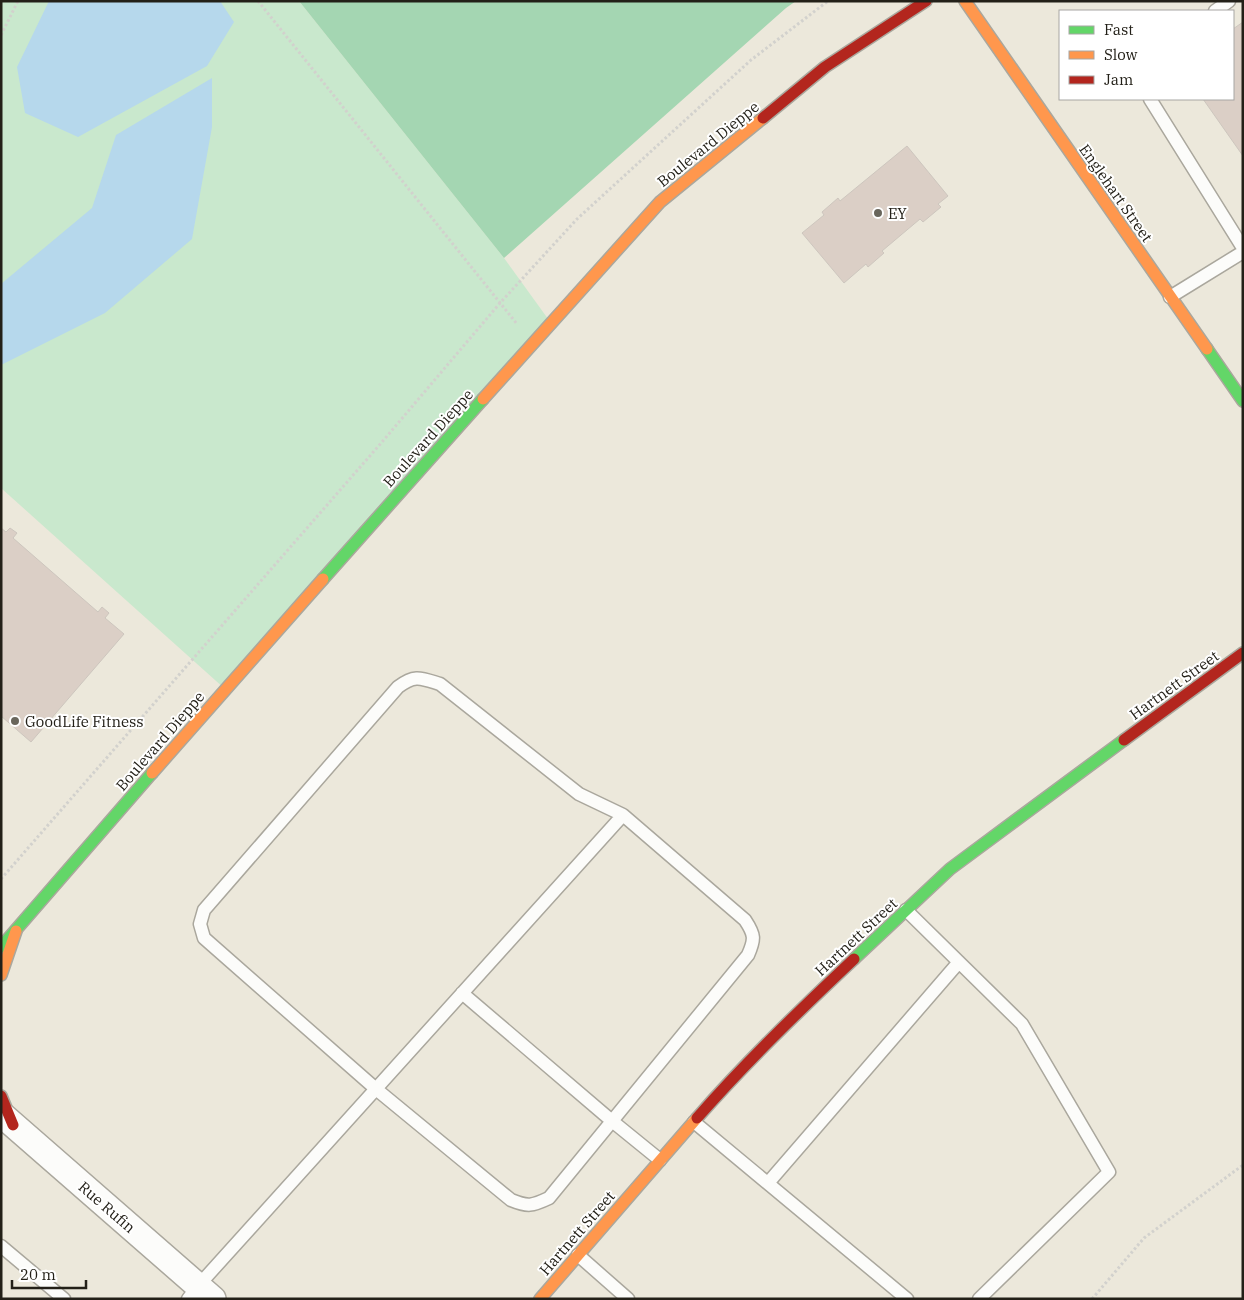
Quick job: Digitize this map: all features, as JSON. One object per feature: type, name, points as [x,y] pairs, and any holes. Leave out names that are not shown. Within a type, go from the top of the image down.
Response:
[{"type":"street","name":"Boulevard Dieppe","points":[[1,947],[199,719],[660,202],[825,67],[926,1]]},
{"type":"street","name":"Englehart Street","points":[[965,1],[1243,401]]},
{"type":"street","name":"Hartnett Street","points":[[540,1299],[721,1090],[797,1013],[950,869],[1243,653]]},
{"type":"street","points":[[1,937],[17,929]]},
{"type":"street","points":[[1,975],[17,929]]},
{"type":"street","points":[[1,1096],[5,1120]]},
{"type":"street","name":"Rue Rufin","points":[[5,1120],[200,1295]]},
{"type":"lane","points":[[1216,10],[1229,1]]},
{"type":"lane","points":[[1151,100],[1243,250],[1170,297]]},
{"type":"lane","points":[[422,678],[440,684],[579,794],[623,815],[745,920],[753,932],[753,943],[748,955],[550,1198],[538,1203],[524,1206],[511,1200],[376,1089],[204,938],[200,924],[204,910],[398,687],[409,679],[422,678]]},
{"type":"lane","points":[[200,1295],[376,1089],[623,815]]},
{"type":"lane","points":[[906,910],[1022,1024],[1109,1172],[980,1299]]},
{"type":"lane","points":[[768,1183],[959,962]]},
{"type":"lane","points":[[462,993],[660,1160]]},
{"type":"lane","points":[[694,1122],[907,1299]]},
{"type":"lane","points":[[1,1246],[64,1299]]},
{"type":"lane","points":[[578,1255],[628,1299]]},
{"type":"path","points":[[1,35],[18,1]]},
{"type":"path","points":[[258,1],[533,344]]},
{"type":"path","points":[[1,879],[382,442],[500,303],[577,219],[752,60],[828,1]]},
{"type":"path","points":[[1092,1299],[1144,1238],[1243,1165]]},
{"type":"green space","points":[[1,1],[299,1],[504,258],[551,323],[225,689],[1,488]]},
{"type":"green space","points":[[299,1],[796,1],[504,258]]},
{"type":"water","points":[[49,1],[220,1],[234,22],[207,66],[78,137],[25,113],[17,67]]},
{"type":"water","points":[[212,78],[212,127],[192,239],[105,313],[1,365],[1,284],[92,208],[116,135]]},
{"type":"building","points":[[1243,22],[1243,156],[1204,100],[1234,100],[1234,28]]},
{"type":"building","name":"EY","points":[[907,146],[948,196],[938,204],[941,207],[923,222],[920,219],[882,251],[884,253],[868,267],[866,264],[844,283],[802,233],[824,215],[822,212],[838,198],[840,201]]},
{"type":"building","points":[[1,528],[6,532],[10,528],[17,533],[13,538],[98,612],[102,607],[109,613],[105,618],[124,634],[31,742],[1,716]]},
{"type":"traffic: fast","points":[[1207,349],[1243,401]]},
{"type":"traffic: fast","points":[[323,579],[483,399]]},
{"type":"traffic: fast","points":[[854,959],[950,869],[1124,740]]},
{"type":"traffic: fast","points":[[1,947],[152,773]]},
{"type":"traffic: slow","points":[[965,1],[1207,349]]},
{"type":"traffic: slow","points":[[483,399],[660,202],[763,118]]},
{"type":"traffic: slow","points":[[152,773],[323,579]]},
{"type":"traffic: slow","points":[[1,975],[16,931]]},
{"type":"traffic: slow","points":[[540,1299],[697,1118]]},
{"type":"traffic: jam","points":[[763,118],[825,67],[926,1]]},
{"type":"traffic: jam","points":[[1124,740],[1243,653]]},
{"type":"traffic: jam","points":[[697,1118],[754,1057],[854,959]]},
{"type":"traffic: jam","points":[[1,1096],[13,1125]]},
{"type":"place","name":"EY","points":[[878,213]]},
{"type":"place","name":"GoodLife Fitness","points":[[15,721]]}]
